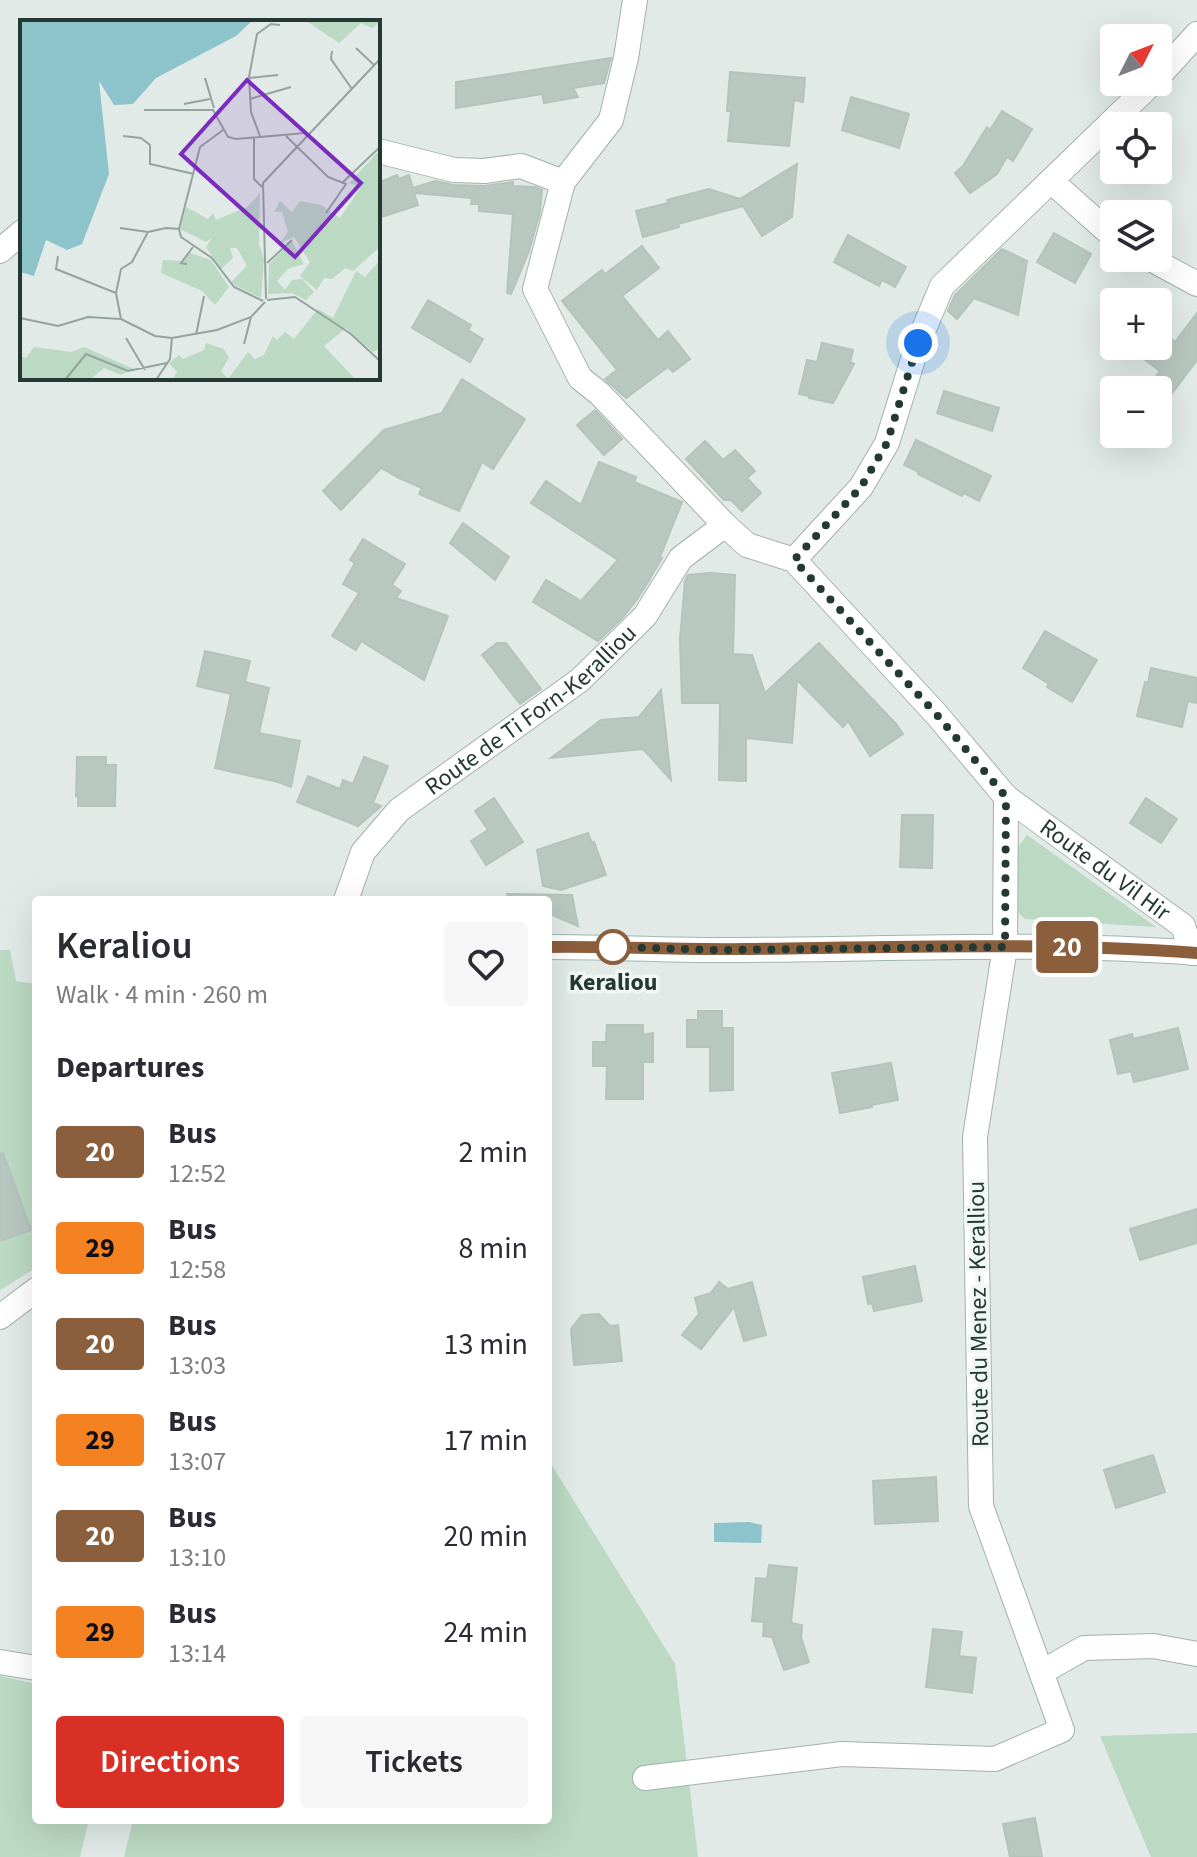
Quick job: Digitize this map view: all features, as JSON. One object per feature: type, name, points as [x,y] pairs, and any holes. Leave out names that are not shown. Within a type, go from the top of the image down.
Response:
[{"type":"street","points":[[635,0],[626,58],[611,120],[563,182],[535,289],[580,378],[600,394],[747,545],[794,560],[861,487],[887,443],[918,343],[942,286],[1139,96]]},
{"type":"street","points":[[1172,62],[1197,34]]},
{"type":"street","points":[[380,152],[454,170],[484,171],[521,166],[563,182]]},
{"type":"street","points":[[1051,181],[1100,225]]},
{"type":"street","points":[[0,251],[20,234]]},
{"type":"street","points":[[1172,270],[1197,284]]},
{"type":"street","name":"Route de Ti Forn-Keralliou","points":[[347,896],[363,852],[399,810],[580,680],[645,616],[681,558],[725,525]]},
{"type":"street","name":"Route du Vil Hir","points":[[794,560],[937,715],[1006,797],[1183,926],[1195,953]]},
{"type":"street","name":"Route du Menez - Keralliou","points":[[645,1778],[842,1754],[995,1759],[1062,1730],[981,1506],[975,1137],[1005,947],[1006,797]]},
{"type":"street","points":[[552,947],[717,950],[1095,947],[1195,953]]},
{"type":"street","points":[[0,1317],[32,1293]]},
{"type":"street","points":[[1042,1672],[1084,1648],[1153,1646],[1197,1654]]},
{"type":"street","points":[[0,1662],[32,1667]]},
{"type":"green space","points":[[1027,835],[1156,927],[1025,919],[1011,905],[1018,847]]},
{"type":"green space","points":[[0,950],[10,950],[16,981],[32,983],[32,1270],[0,1290]]},
{"type":"green space","points":[[552,1465],[675,1664],[698,1857],[124,1857],[132,1824],[552,1824]]},
{"type":"green space","points":[[0,1676],[32,1683],[32,1824],[88,1824],[80,1857],[0,1857]]},
{"type":"green space","points":[[1197,1733],[1197,1857],[1151,1857],[1100,1736]]},
{"type":"water","points":[[749,1522],[762,1525],[761,1543],[714,1542],[714,1523]]},
{"type":"building","points":[[611,58],[604,83],[573,88],[578,97],[544,103],[542,94],[456,108],[456,82]]},
{"type":"building","points":[[730,72],[805,78],[803,102],[794,100],[789,146],[728,141]]},
{"type":"building","points":[[851,97],[909,114],[899,148],[842,130]]},
{"type":"building","points":[[1002,111],[1032,129],[1013,161],[1007,157],[997,174],[970,193],[955,173]]},
{"type":"building","points":[[797,164],[792,217],[762,236],[743,206],[643,237],[636,211],[709,189],[740,199]]},
{"type":"building","points":[[397,175],[399,179],[409,175],[413,188],[435,181],[484,186],[513,182],[513,186],[542,190],[540,212],[529,251],[511,294],[507,293],[513,214],[479,211],[479,204],[471,204],[472,198],[414,193],[418,205],[380,217],[380,182]]},
{"type":"building","points":[[1054,233],[1091,254],[1075,283],[1037,262]]},
{"type":"building","points":[[848,235],[906,267],[895,287],[882,280],[879,286],[834,262]]},
{"type":"building","points":[[642,246],[659,268],[622,296],[658,340],[668,331],[690,359],[673,372],[668,367],[626,398],[605,379],[617,370],[562,301],[602,270],[605,274]]},
{"type":"building","points":[[1002,249],[1027,261],[1018,315],[974,298],[957,319],[948,311],[955,295]]},
{"type":"building","points":[[428,300],[471,325],[468,330],[483,339],[470,362],[412,328]]},
{"type":"building","points":[[1197,313],[1197,360],[1172,393],[1172,376],[1156,376],[1160,371],[1145,360],[1172,360],[1172,340],[1175,342]]},
{"type":"building","points":[[822,343],[853,350],[850,362],[854,364],[833,403],[799,394],[807,360],[817,362]]},
{"type":"building","points":[[462,379],[525,419],[493,469],[482,462],[459,511],[419,494],[422,488],[381,468],[341,510],[323,491],[384,430],[442,413]]},
{"type":"building","points":[[944,391],[999,408],[992,431],[937,413]]},
{"type":"building","points":[[595,410],[622,439],[604,455],[577,425]]},
{"type":"building","points":[[916,440],[991,476],[979,501],[964,493],[962,496],[904,465]]},
{"type":"building","points":[[705,441],[723,460],[735,450],[755,471],[747,478],[761,493],[742,511],[731,500],[724,500],[686,459]]},
{"type":"building","points":[[599,462],[636,477],[634,482],[682,502],[662,558],[650,579],[623,617],[598,641],[533,602],[546,580],[581,601],[618,560],[531,503],[546,481],[581,505]]},
{"type":"building","points":[[463,523],[509,557],[495,580],[450,543]]},
{"type":"building","points":[[363,539],[405,564],[392,585],[401,591],[396,598],[448,616],[424,680],[361,641],[356,650],[332,636],[359,593],[343,584],[355,563],[350,560]]},
{"type":"building","points":[[688,575],[735,575],[733,654],[752,655],[765,693],[819,643],[903,734],[870,756],[848,721],[843,727],[797,680],[792,743],[746,738],[746,781],[719,780],[720,703],[682,703],[680,639],[685,581]]},
{"type":"building","points":[[1045,631],[1097,660],[1072,702],[1023,668]]},
{"type":"building","points":[[497,643],[506,643],[541,689],[520,704],[482,655]]},
{"type":"building","points":[[205,651],[250,661],[245,682],[269,688],[259,733],[300,741],[291,787],[215,768],[231,694],[197,686]]},
{"type":"building","points":[[1151,668],[1197,678],[1197,703],[1188,701],[1182,727],[1137,716]]},
{"type":"building","points":[[661,690],[671,780],[643,749],[551,758],[601,720],[639,717]]},
{"type":"building","points":[[77,757],[106,757],[106,765],[116,765],[115,806],[78,806]]},
{"type":"building","points":[[364,757],[388,766],[373,803],[381,806],[358,826],[297,802],[308,776],[340,789],[343,780],[353,784]]},
{"type":"building","points":[[494,798],[523,842],[486,865],[471,841],[488,830],[475,811]]},
{"type":"building","points":[[1146,798],[1177,819],[1161,843],[1130,823]]},
{"type":"building","points":[[902,815],[933,815],[932,868],[900,867]]},
{"type":"building","points":[[588,833],[606,875],[561,890],[543,886],[537,850]]},
{"type":"building","points":[[506,894],[572,895],[578,926],[552,915],[552,896]]},
{"type":"building","points":[[698,1011],[722,1011],[722,1028],[733,1028],[733,1090],[710,1091],[710,1047],[687,1047],[687,1020],[698,1020]]},
{"type":"building","points":[[607,1025],[643,1025],[643,1035],[653,1033],[653,1062],[643,1062],[643,1099],[606,1099],[607,1066],[593,1066],[593,1042],[606,1042]]},
{"type":"building","points":[[1178,1028],[1188,1069],[1134,1082],[1131,1071],[1118,1074],[1110,1040],[1132,1034],[1133,1039]]},
{"type":"building","points":[[891,1063],[898,1100],[840,1113],[832,1073]]},
{"type":"building","points":[[3,1153],[31,1230],[0,1241],[0,1154]]},
{"type":"building","points":[[1197,1209],[1197,1243],[1140,1260],[1130,1229]]},
{"type":"building","points":[[915,1266],[922,1301],[874,1311],[872,1303],[868,1304],[863,1277]]},
{"type":"building","points":[[719,1282],[728,1289],[752,1282],[766,1335],[744,1341],[734,1307],[701,1349],[682,1335],[699,1314],[695,1298],[711,1293]]},
{"type":"building","points":[[599,1314],[610,1326],[618,1325],[622,1361],[574,1365],[571,1329],[582,1315]]},
{"type":"building","points":[[1153,1455],[1165,1492],[1116,1508],[1104,1470]]},
{"type":"building","points":[[936,1477],[938,1521],[875,1524],[873,1481]]},
{"type":"building","points":[[769,1565],[797,1568],[791,1623],[802,1625],[801,1637],[809,1662],[784,1670],[772,1637],[763,1636],[764,1622],[752,1621],[756,1578],[767,1579]]},
{"type":"building","points":[[933,1629],[962,1632],[959,1656],[976,1658],[972,1693],[926,1687]]},
{"type":"building","points":[[1035,1818],[1042,1857],[1010,1857],[1003,1824]]},
{"type":"bus line","name":"20","points":[[552,947],[717,950],[1095,947],[1197,953]]},
{"type":"place","name":"Keraliou","points":[[613,947]]},
{"type":"route","points":[[613,947],[717,950],[1005,947],[1006,797],[937,715],[794,560],[861,487],[887,443],[918,343]]}]
